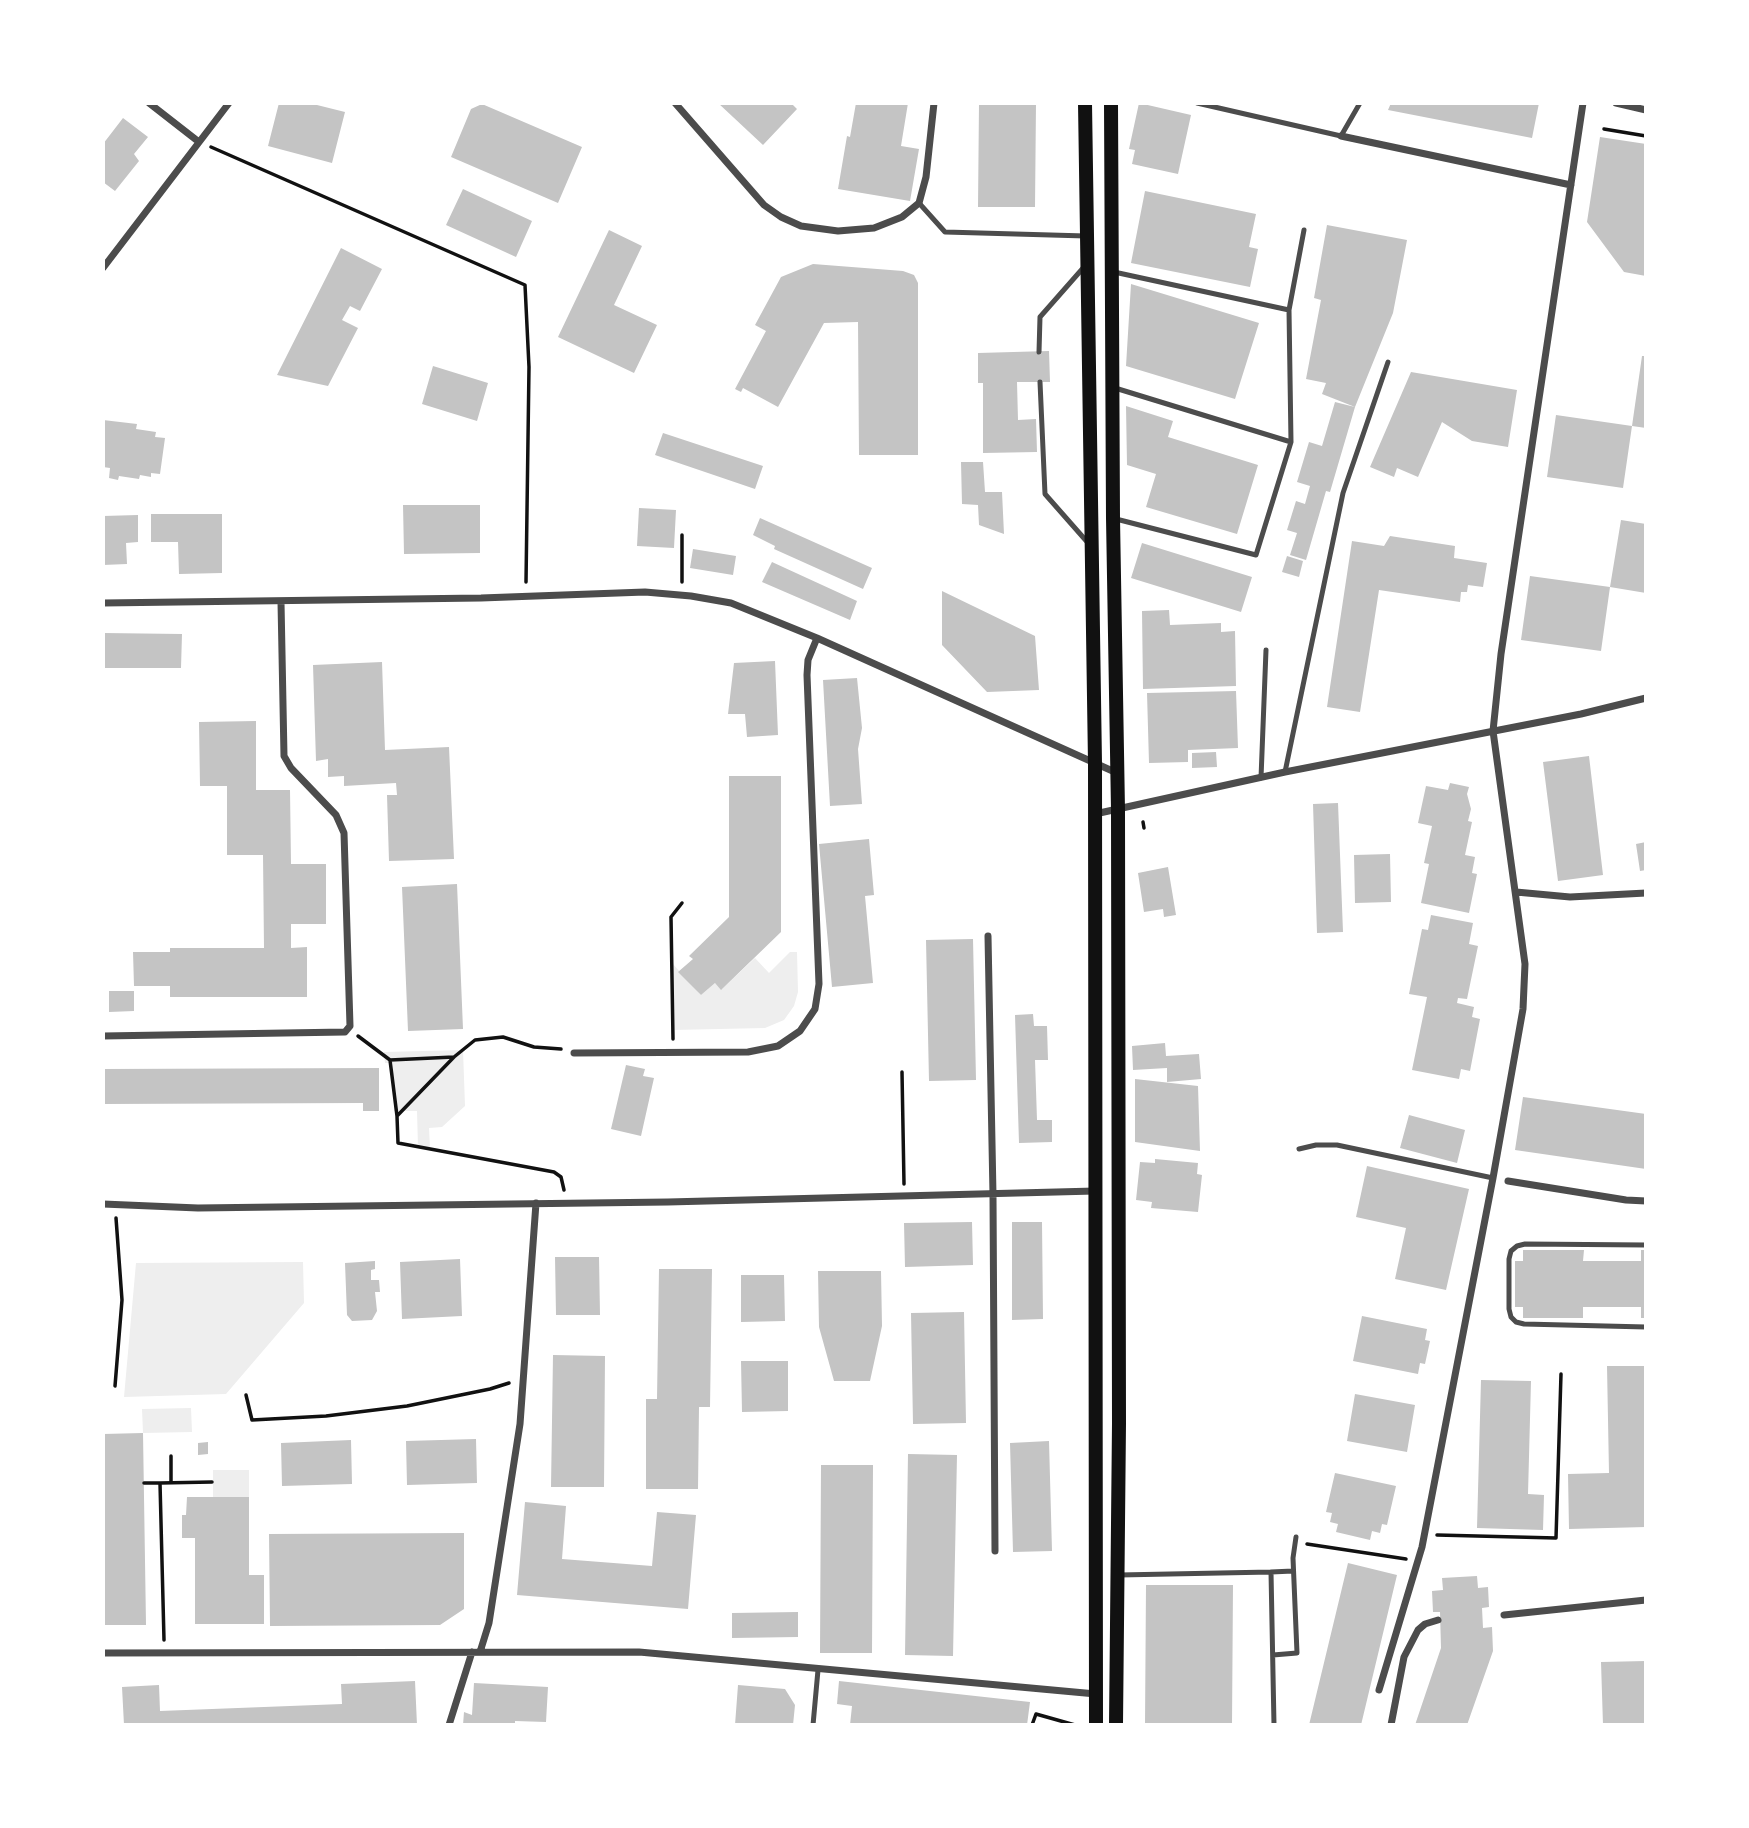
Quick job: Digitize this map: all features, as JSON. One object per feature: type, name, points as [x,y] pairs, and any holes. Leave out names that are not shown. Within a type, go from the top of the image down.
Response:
[{"type":"main road","points":[[1085,103],[1094,763],[1096,1725]]},
{"type":"main road","points":[[1111,103],[1113,518],[1118,810],[1116,1725]]},
{"type":"street","points":[[149,103],[200,142]]},
{"type":"street","points":[[103,268],[229,103]]},
{"type":"street","points":[[675,103],[764,205],[801,226],[838,231],[874,228],[902,218],[919,203],[926,177],[934,103]]},
{"type":"street","points":[[1379,1690],[1419,1561],[1523,1009],[1525,964],[1493,731],[1501,654],[1583,103]]},
{"type":"street","points":[[1616,103],[1646,110]]},
{"type":"street","points":[[1341,136],[1571,185]]},
{"type":"street","points":[[103,603],[281,602],[645,592],[731,603],[817,638],[1117,773]]},
{"type":"street","points":[[103,1036],[345,1032],[350,1026],[344,834],[336,815],[284,756],[281,602]]},
{"type":"street","points":[[574,1052],[748,1052],[778,1046],[800,1031],[815,1010],[819,984],[807,675],[808,660],[817,638]]},
{"type":"street","points":[[1094,814],[1285,772],[1581,714],[1646,698]]},
{"type":"street","points":[[1516,892],[1570,897],[1646,893]]},
{"type":"street","points":[[988,936],[995,1551]]},
{"type":"street","points":[[1508,1181],[1646,1201]]},
{"type":"street","points":[[103,1204],[198,1208],[905,1197],[1095,1191]]},
{"type":"street","points":[[449,1725],[491,1612],[518,1436],[536,1203]]},
{"type":"street","points":[[1504,1615],[1646,1600]]},
{"type":"street","points":[[1391,1725],[1404,1657],[1418,1630],[1425,1624],[1438,1620]]},
{"type":"street","points":[[103,1653],[639,1652],[1096,1694]]},
{"type":"lane","points":[[1196,103],[1341,136],[1360,103]]},
{"type":"lane","points":[[919,203],[945,232],[1086,236]]},
{"type":"lane","points":[[1113,518],[1256,555],[1292,442],[1289,310],[1304,230]]},
{"type":"lane","points":[[1039,352],[1040,317],[1086,265]]},
{"type":"lane","points":[[1111,271],[1289,310]]},
{"type":"lane","points":[[1285,772],[1343,493],[1388,362]]},
{"type":"lane","points":[[1040,382],[1045,494],[1091,545]]},
{"type":"lane","points":[[1112,387],[1292,442]]},
{"type":"lane","points":[[1261,778],[1266,650]]},
{"type":"lane","points":[[1298,1149],[1316,1145],[1337,1145],[1493,1178]]},
{"type":"lane","points":[[1646,1245],[1525,1244],[1511,1251],[1509,1259],[1511,1317],[1516,1322],[1646,1327]]},
{"type":"lane","points":[[1273,1655],[1297,1653],[1293,1571],[1296,1540]]},
{"type":"lane","points":[[1118,1575],[1293,1571]]},
{"type":"lane","points":[[1271,1572],[1275,1725]]},
{"type":"lane","points":[[813,1725],[818,1670]]},
{"type":"path","points":[[1604,129],[1646,136]]},
{"type":"path","points":[[200,142],[525,285],[529,367],[526,597]]},
{"type":"path","points":[[682,535],[682,595]]},
{"type":"path","points":[[674,1052],[671,917],[682,903]]},
{"type":"path","points":[[348,1029],[390,1060],[454,1057]]},
{"type":"path","points":[[397,1116],[454,1057],[475,1040],[503,1037],[534,1048],[574,1052]]},
{"type":"path","points":[[390,1060],[398,1143],[554,1172],[561,1177],[564,1184],[564,1203]]},
{"type":"path","points":[[902,1072],[905,1197]]},
{"type":"path","points":[[115,1205],[122,1300],[115,1387]]},
{"type":"path","points":[[1424,1535],[1556,1538],[1561,1374]]},
{"type":"path","points":[[246,1395],[252,1420],[326,1416],[407,1406],[489,1389],[524,1377]]},
{"type":"path","points":[[171,1456],[171,1483]]},
{"type":"path","points":[[144,1483],[212,1482]]},
{"type":"path","points":[[160,1483],[164,1653]]},
{"type":"path","points":[[1296,1540],[1419,1561]]},
{"type":"path","points":[[1032,1725],[1036,1714],[1075,1725]]},
{"type":"shaded area","points":[[790,952],[797,952],[798,992],[794,1006],[784,1020],[765,1028],[673,1030],[672,963],[701,995],[715,983],[722,989],[755,958],[769,973]]},
{"type":"shaded area","points":[[463,1050],[465,1106],[442,1127],[429,1128],[430,1148],[418,1147],[417,1111],[394,1111],[393,1063],[385,1063],[384,1052]]},
{"type":"shaded area","points":[[303,1262],[304,1303],[226,1394],[124,1397],[136,1263]]},
{"type":"shaded area","points":[[191,1408],[192,1432],[143,1433],[142,1409]]},
{"type":"shaded area","points":[[213,1470],[249,1470],[249,1497],[213,1497]]},
{"type":"building","points":[[279,103],[309,103],[345,112],[332,163],[268,146]]},
{"type":"building","points":[[718,103],[791,103],[797,109],[763,145]]},
{"type":"building","points":[[856,103],[908,103],[901,146],[919,149],[910,201],[838,189]]},
{"type":"building","points":[[979,103],[1036,103],[1035,207],[978,207]]},
{"type":"building","points":[[1139,103],[1191,115],[1178,174],[1132,164],[1135,150],[1129,149]]},
{"type":"building","points":[[1391,103],[1539,103],[1532,138],[1388,110]]},
{"type":"building","points":[[482,104],[582,147],[558,203],[451,157],[471,109]]},
{"type":"building","points":[[123,118],[148,137],[134,154],[139,161],[115,191],[103,182],[103,144]]},
{"type":"building","points":[[1600,137],[1646,144],[1646,276],[1624,272],[1587,222]]},
{"type":"building","points":[[463,189],[532,221],[516,257],[446,225]]},
{"type":"building","points":[[1145,191],[1256,214],[1249,247],[1258,249],[1250,287],[1131,263]]},
{"type":"building","points":[[1327,225],[1407,240],[1393,313],[1355,407],[1322,394],[1326,383],[1306,379],[1321,300],[1314,298]]},
{"type":"building","points":[[609,230],[642,246],[614,305],[657,325],[634,373],[558,337]]},
{"type":"building","points":[[341,248],[382,269],[360,311],[350,306],[342,320],[358,328],[328,386],[277,375]]},
{"type":"building","points":[[813,264],[903,271],[914,275],[918,283],[918,455],[859,455],[858,322],[824,323],[778,407],[743,388],[741,392],[735,389],[766,331],[755,325],[781,277]]},
{"type":"building","points":[[1131,284],[1259,323],[1235,399],[1126,366]]},
{"type":"building","points":[[1049,351],[1050,382],[1017,382],[1018,420],[1036,419],[1037,452],[983,453],[983,383],[978,383],[978,353]]},
{"type":"building","points":[[1642,356],[1646,356],[1646,428],[1632,426]]},
{"type":"building","points":[[433,366],[488,383],[477,421],[422,404]]},
{"type":"building","points":[[1411,372],[1517,390],[1508,447],[1472,441],[1442,422],[1418,477],[1397,468],[1394,477],[1370,467]]},
{"type":"building","points":[[1335,402],[1355,407],[1330,492],[1326,491],[1306,560],[1290,555],[1297,533],[1287,530],[1296,501],[1305,504],[1310,486],[1297,482],[1309,442],[1322,446]]},
{"type":"building","points":[[1126,406],[1173,421],[1168,437],[1258,465],[1237,534],[1146,507],[1156,474],[1127,465]]},
{"type":"building","points":[[1556,415],[1632,426],[1623,488],[1547,477]]},
{"type":"building","points":[[103,420],[137,424],[136,429],[156,432],[155,437],[165,438],[160,474],[151,473],[151,477],[140,475],[139,479],[119,476],[118,480],[109,478],[110,468],[103,467]]},
{"type":"building","points":[[663,433],[763,466],[755,489],[655,455]]},
{"type":"building","points":[[961,462],[983,462],[985,492],[1002,492],[1004,534],[979,525],[978,505],[962,504]]},
{"type":"building","points":[[403,505],[480,505],[480,553],[404,554]]},
{"type":"building","points":[[639,508],[676,510],[674,548],[637,546]]},
{"type":"building","points":[[151,514],[222,514],[222,573],[179,574],[178,542],[151,542]]},
{"type":"building","points":[[138,515],[138,542],[126,543],[127,564],[103,565],[103,516]]},
{"type":"building","points":[[760,518],[872,568],[863,589],[774,549],[775,546],[753,535]]},
{"type":"building","points":[[1621,520],[1646,524],[1646,593],[1610,587]]},
{"type":"building","points":[[1390,536],[1455,546],[1454,558],[1487,563],[1483,587],[1468,585],[1467,592],[1461,592],[1460,602],[1379,590],[1360,712],[1327,707],[1352,541],[1384,546]]},
{"type":"building","points":[[1142,543],[1252,577],[1241,612],[1131,578]]},
{"type":"building","points":[[693,549],[736,556],[733,575],[690,568]]},
{"type":"building","points":[[1287,556],[1303,561],[1299,577],[1282,572]]},
{"type":"building","points":[[772,562],[857,601],[850,620],[762,582]]},
{"type":"building","points":[[1530,576],[1610,587],[1601,651],[1521,640]]},
{"type":"building","points":[[942,591],[1035,636],[1039,690],[987,692],[942,645]]},
{"type":"building","points":[[1169,610],[1170,625],[1221,623],[1221,632],[1235,631],[1236,686],[1143,689],[1142,611]]},
{"type":"building","points":[[103,633],[182,634],[181,668],[103,668]]},
{"type":"building","points":[[775,661],[778,735],[747,737],[745,714],[728,714],[734,663]]},
{"type":"building","points":[[382,662],[385,750],[449,747],[454,859],[389,861],[387,795],[397,795],[396,783],[344,786],[344,776],[328,777],[328,759],[316,761],[313,665]]},
{"type":"building","points":[[857,678],[862,728],[858,749],[862,804],[830,806],[823,680]]},
{"type":"building","points":[[1236,691],[1238,748],[1188,750],[1188,762],[1149,763],[1147,693]]},
{"type":"building","points":[[256,721],[256,790],[290,790],[291,864],[326,864],[326,924],[291,924],[291,948],[307,947],[307,997],[170,997],[170,986],[134,986],[133,952],[170,952],[170,948],[264,948],[263,855],[227,855],[227,786],[200,786],[199,722]]},
{"type":"building","points":[[1216,752],[1217,767],[1192,768],[1192,753]]},
{"type":"building","points":[[1589,756],[1603,875],[1558,881],[1543,762]]},
{"type":"building","points":[[729,776],[781,776],[781,932],[721,990],[715,983],[701,995],[678,972],[693,959],[689,956],[729,917]]},
{"type":"building","points":[[1450,783],[1469,787],[1467,794],[1471,809],[1468,821],[1472,822],[1465,855],[1475,857],[1472,873],[1477,874],[1469,913],[1421,903],[1429,864],[1424,863],[1432,826],[1418,823],[1426,786],[1448,790]]},
{"type":"building","points":[[1338,803],[1343,932],[1317,933],[1313,804]]},
{"type":"building","points":[[869,839],[874,895],[865,896],[873,983],[832,987],[819,844]]},
{"type":"building","points":[[1646,842],[1646,870],[1640,871],[1636,844]]},
{"type":"building","points":[[1390,854],[1391,902],[1355,903],[1354,855]]},
{"type":"building","points":[[1168,867],[1176,915],[1164,917],[1163,909],[1144,912],[1138,873]]},
{"type":"building","points":[[457,884],[463,1029],[408,1031],[402,887]]},
{"type":"building","points":[[1431,915],[1473,923],[1469,944],[1478,946],[1467,999],[1458,998],[1457,1003],[1474,1007],[1472,1017],[1480,1019],[1470,1071],[1461,1069],[1459,1079],[1412,1070],[1427,997],[1409,994],[1422,929],[1428,930]]},
{"type":"building","points":[[973,939],[976,1080],[929,1081],[926,940]]},
{"type":"building","points":[[109,991],[134,991],[134,1011],[109,1012]]},
{"type":"building","points":[[1033,1014],[1034,1026],[1047,1026],[1048,1060],[1035,1060],[1037,1120],[1052,1120],[1052,1142],[1019,1143],[1015,1015]]},
{"type":"building","points":[[1165,1043],[1166,1056],[1199,1054],[1201,1079],[1167,1082],[1167,1068],[1133,1070],[1132,1046]]},
{"type":"building","points":[[626,1065],[645,1069],[643,1076],[654,1078],[641,1136],[611,1129]]},
{"type":"building","points":[[379,1068],[379,1111],[363,1111],[363,1103],[103,1104],[103,1069]]},
{"type":"building","points":[[1135,1079],[1198,1086],[1200,1151],[1135,1142]]},
{"type":"building","points":[[1523,1097],[1646,1114],[1646,1169],[1515,1150]]},
{"type":"building","points":[[1409,1115],[1465,1130],[1457,1163],[1400,1148]]},
{"type":"building","points":[[1155,1159],[1198,1163],[1197,1174],[1202,1175],[1198,1212],[1151,1208],[1152,1202],[1136,1200],[1140,1162],[1155,1163]]},
{"type":"building","points":[[1367,1166],[1469,1189],[1446,1290],[1395,1279],[1406,1228],[1356,1217]]},
{"type":"building","points":[[972,1222],[973,1265],[905,1267],[904,1223]]},
{"type":"building","points":[[1012,1222],[1042,1222],[1043,1319],[1012,1320]]},
{"type":"building","points":[[1523,1250],[1584,1250],[1583,1261],[1641,1261],[1641,1250],[1646,1250],[1646,1318],[1641,1318],[1641,1307],[1583,1307],[1583,1318],[1523,1318],[1523,1307],[1515,1307],[1515,1261],[1523,1261]]},
{"type":"building","points":[[555,1257],[599,1257],[600,1315],[556,1315]]},
{"type":"building","points":[[460,1259],[462,1316],[402,1319],[400,1262]]},
{"type":"building","points":[[375,1261],[371,1280],[379,1280],[380,1292],[375,1292],[377,1311],[372,1320],[352,1321],[347,1315],[345,1263]]},
{"type":"building","points":[[659,1269],[712,1269],[710,1407],[699,1407],[698,1489],[646,1489],[646,1399],[657,1399]]},
{"type":"building","points":[[818,1271],[881,1271],[882,1326],[870,1381],[834,1381],[819,1327]]},
{"type":"building","points":[[741,1275],[784,1275],[785,1321],[741,1322]]},
{"type":"building","points":[[964,1312],[966,1423],[913,1424],[911,1313]]},
{"type":"building","points":[[1362,1316],[1427,1329],[1425,1340],[1430,1341],[1425,1364],[1420,1363],[1418,1374],[1353,1361]]},
{"type":"building","points":[[553,1355],[605,1356],[604,1487],[551,1487]]},
{"type":"building","points":[[741,1361],[788,1361],[788,1411],[742,1412]]},
{"type":"building","points":[[1607,1366],[1646,1366],[1646,1527],[1569,1529],[1568,1474],[1609,1473]]},
{"type":"building","points":[[1481,1380],[1531,1381],[1528,1494],[1544,1495],[1543,1530],[1477,1528]]},
{"type":"building","points":[[1355,1394],[1415,1405],[1407,1452],[1347,1441]]},
{"type":"building","points":[[143,1433],[146,1625],[103,1625],[103,1434]]},
{"type":"building","points":[[476,1439],[477,1483],[407,1485],[406,1441]]},
{"type":"building","points":[[351,1440],[352,1484],[282,1486],[281,1443]]},
{"type":"building","points":[[1049,1441],[1052,1551],[1013,1552],[1010,1443]]},
{"type":"building","points":[[208,1442],[208,1454],[198,1455],[198,1443]]},
{"type":"building","points":[[908,1454],[957,1455],[953,1656],[905,1655]]},
{"type":"building","points":[[821,1465],[873,1465],[872,1653],[820,1653]]},
{"type":"building","points":[[1335,1473],[1396,1486],[1387,1525],[1382,1524],[1380,1533],[1372,1531],[1370,1540],[1336,1532],[1338,1524],[1330,1522],[1332,1513],[1326,1512]]},
{"type":"building","points":[[187,1497],[249,1497],[249,1575],[264,1575],[264,1624],[195,1624],[195,1538],[182,1538],[182,1515],[186,1515]]},
{"type":"building","points":[[525,1502],[566,1506],[562,1559],[652,1566],[657,1512],[696,1515],[688,1609],[517,1595]]},
{"type":"building","points":[[464,1533],[464,1609],[440,1625],[270,1626],[269,1534]]},
{"type":"building","points":[[1348,1563],[1397,1575],[1361,1725],[1309,1725]]},
{"type":"building","points":[[1477,1576],[1478,1588],[1488,1587],[1489,1607],[1482,1608],[1483,1628],[1492,1627],[1493,1651],[1467,1725],[1415,1725],[1441,1648],[1440,1612],[1433,1612],[1432,1591],[1443,1590],[1442,1578]]},
{"type":"building","points":[[1146,1585],[1233,1585],[1232,1725],[1145,1725]]},
{"type":"building","points":[[798,1612],[798,1637],[732,1638],[732,1613]]},
{"type":"building","points":[[1646,1661],[1646,1725],[1603,1725],[1601,1662]]},
{"type":"building","points":[[415,1681],[417,1725],[124,1725],[122,1687],[159,1685],[160,1711],[342,1704],[341,1684]]},
{"type":"building","points":[[839,1681],[1030,1702],[1027,1725],[850,1725],[852,1706],[837,1704]]},
{"type":"building","points":[[474,1683],[548,1687],[546,1722],[515,1721],[515,1725],[463,1725],[464,1712],[472,1715]]},
{"type":"building","points":[[738,1685],[785,1689],[795,1705],[793,1725],[735,1725]]}]
